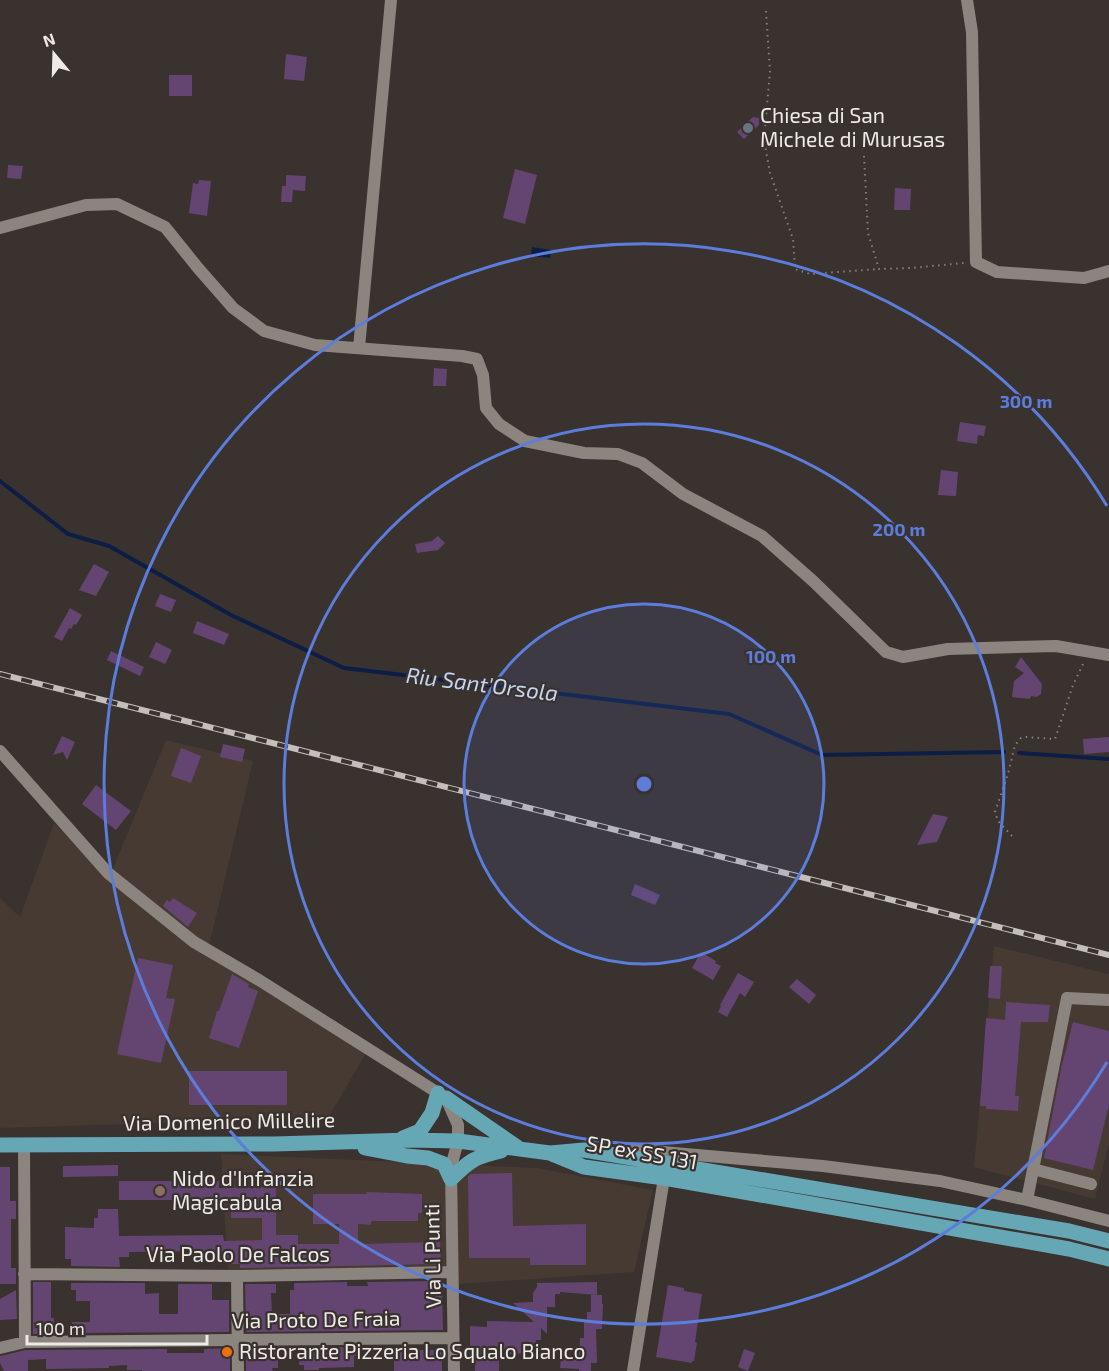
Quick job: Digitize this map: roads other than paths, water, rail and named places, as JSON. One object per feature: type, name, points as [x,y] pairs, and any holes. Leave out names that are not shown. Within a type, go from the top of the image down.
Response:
[{"type":"main road","points":[[398,1141],[420,1131],[442,1095],[516,1148]]},
{"type":"main road","name":"Via Domenico Millelire","points":[[0,1145],[458,1141],[550,1153]]},
{"type":"main road","points":[[337,1142],[428,1158],[444,1164],[451,1179],[476,1158],[516,1148]]},
{"type":"main road","name":"SP ex SS 131","points":[[550,1153],[584,1150],[1069,1231],[1109,1241]]},
{"type":"main road","name":"SP ex SS 131","points":[[550,1153],[584,1167],[664,1178],[1109,1258]]},
{"type":"street","points":[[359,348],[392,0]]},
{"type":"street","points":[[967,0],[972,32],[976,262],[997,272],[1084,278],[1109,271]]},
{"type":"street","points":[[0,228],[86,205],[117,204],[165,227],[232,308],[264,331],[315,345],[477,359],[483,375],[486,408],[499,424],[525,441],[584,453],[618,454],[642,463],[683,494],[762,536],[813,581],[886,652],[903,657],[948,649],[1056,646],[1109,655]]},
{"type":"street","points":[[0,751],[108,873],[194,942],[442,1095],[458,1125],[458,1141]]},
{"type":"street","points":[[1027,1200],[1066,998],[1109,1000]]},
{"type":"street","name":"Via Li Punti","points":[[454,1371],[451,1167],[458,1141]]},
{"type":"street","points":[[24,1145],[25,1342]]},
{"type":"street","points":[[628,1158],[632,1151],[651,1151],[823,1166],[940,1181],[1109,1221]]},
{"type":"street","points":[[1033,1169],[1091,1184]]},
{"type":"street","points":[[633,1371],[664,1178]]},
{"type":"street","name":"Via Paolo De Falcos","points":[[24,1274],[237,1276],[452,1272]]},
{"type":"street","points":[[237,1276],[238,1371]]},
{"type":"street","name":"Via Proto De Fraia","points":[[0,1348],[25,1342],[453,1338]]},
{"type":"water","points":[[532,247],[551,250],[550,258],[531,256]]},
{"type":"waterway","name":"Riu Sant'Orsola","points":[[0,481],[68,534],[109,546],[231,615],[344,668],[729,714],[822,755],[1004,752]]},
{"type":"waterway","name":"Riu Sant'Orsola","points":[[1019,753],[1109,759]]},
{"type":"railway","points":[[0,674],[1109,955]]},
{"type":"place","name":"Chiesa di San Michele di Murusas","points":[[748,128]]},
{"type":"place","name":"Nido d'Infanzia Magicabula","points":[[160,1191]]},
{"type":"place","name":"Ristorante Pizzeria Lo Squalo Bianco","points":[[227,1352]]}]
